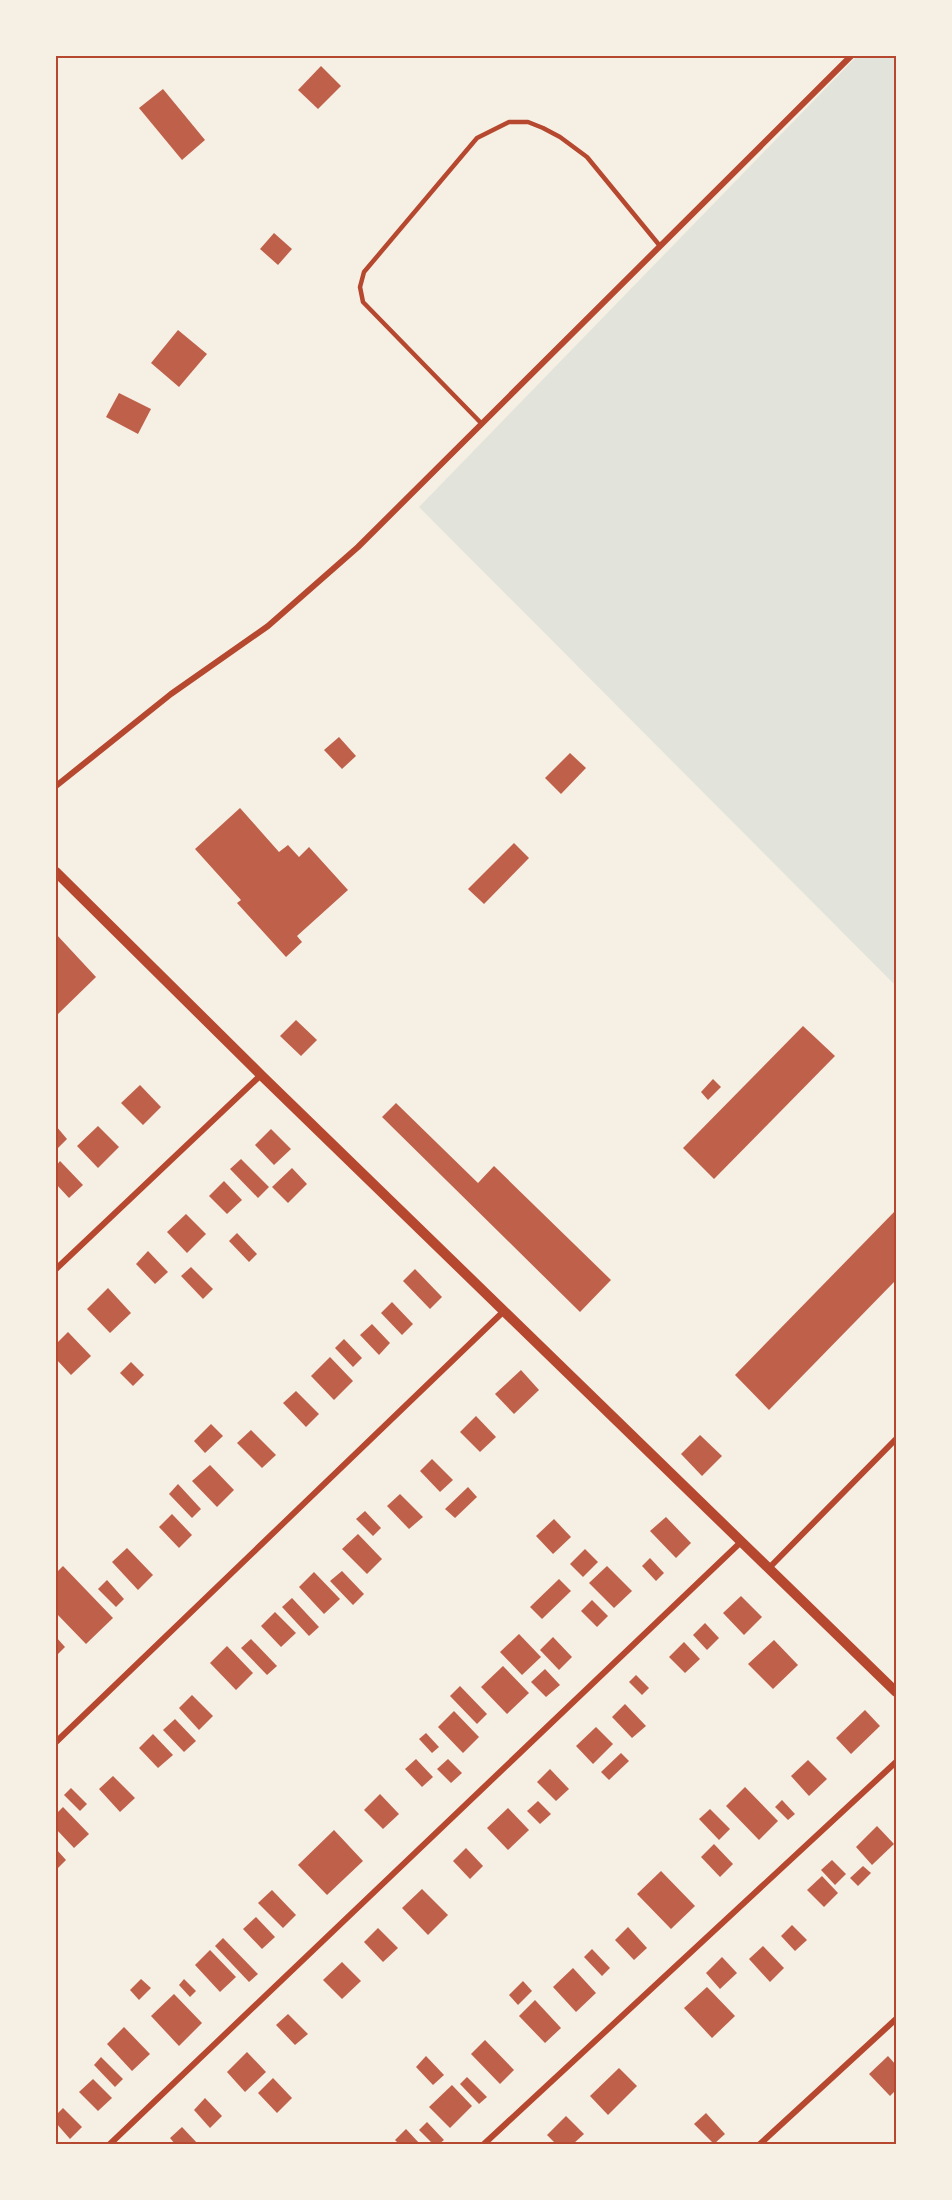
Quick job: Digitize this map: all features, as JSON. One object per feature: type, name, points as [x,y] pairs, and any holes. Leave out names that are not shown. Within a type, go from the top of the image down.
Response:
[{"type":"street","points":[[56,786],[171,694],[268,626],[358,547],[851,56]]},
{"type":"street","points":[[56,872],[261,1075],[897,1692]]},
{"type":"street","points":[[56,1269],[261,1075]]},
{"type":"street","points":[[56,1742],[505,1310]]},
{"type":"street","points":[[769,1568],[897,1439]]},
{"type":"street","points":[[110,2145],[742,1541]]},
{"type":"street","points":[[484,2145],[897,1762]]},
{"type":"street","points":[[760,2145],[897,2019]]},
{"type":"lane","points":[[482,424],[363,302],[360,293],[364,272],[477,138],[508,123],[518,122],[528,122],[560,137],[587,157],[660,246]]},
{"type":"shaded area","points":[[857,56],[896,56],[896,986],[419,507]]},
{"type":"building","points":[[321,66],[341,86],[318,109],[298,90]]},
{"type":"building","points":[[163,89],[205,140],[182,160],[139,108]]},
{"type":"building","points":[[274,233],[292,249],[278,265],[260,249]]},
{"type":"building","points":[[178,330],[207,354],[179,387],[151,363]]},
{"type":"building","points":[[119,393],[151,409],[138,434],[106,417]]},
{"type":"building","points":[[339,737],[356,756],[342,769],[324,750]]},
{"type":"building","points":[[570,753],[586,768],[561,794],[545,778]]},
{"type":"building","points":[[240,808],[279,852],[288,845],[299,857],[309,847],[348,890],[297,936],[302,942],[286,957],[237,903],[241,900],[195,849]]},
{"type":"building","points":[[514,843],[529,858],[484,904],[468,889]]},
{"type":"building","points":[[56,934],[96,977],[56,1016]]},
{"type":"building","points":[[296,1020],[317,1040],[301,1056],[280,1036]]},
{"type":"building","points":[[803,1026],[835,1056],[714,1179],[683,1148]]},
{"type":"building","points":[[713,1079],[721,1087],[708,1100],[701,1092]]},
{"type":"building","points":[[140,1085],[161,1107],[143,1125],[121,1103]]},
{"type":"building","points":[[396,1103],[478,1183],[494,1166],[611,1280],[580,1312],[382,1117]]},
{"type":"building","points":[[56,1126],[67,1139],[58,1148],[56,1146]]},
{"type":"building","points":[[98,1126],[119,1147],[98,1168],[77,1146]]},
{"type":"building","points":[[271,1129],[291,1149],[274,1165],[255,1145]]},
{"type":"building","points":[[241,1159],[269,1187],[258,1198],[230,1169]]},
{"type":"building","points":[[60,1161],[83,1185],[69,1198],[56,1184],[56,1166]]},
{"type":"building","points":[[292,1168],[307,1184],[288,1203],[272,1187]]},
{"type":"building","points":[[224,1181],[242,1200],[227,1214],[209,1196]]},
{"type":"building","points":[[896,1210],[896,1280],[769,1410],[735,1375]]},
{"type":"building","points":[[186,1214],[206,1234],[187,1253],[167,1232]]},
{"type":"building","points":[[237,1233],[257,1254],[249,1262],[229,1241]]},
{"type":"building","points":[[148,1251],[168,1272],[155,1284],[136,1264]]},
{"type":"building","points":[[191,1267],[213,1289],[203,1299],[181,1276]]},
{"type":"building","points":[[415,1269],[442,1297],[430,1309],[403,1281]]},
{"type":"building","points":[[108,1288],[131,1313],[110,1333],[87,1309]]},
{"type":"building","points":[[392,1302],[413,1324],[402,1335],[381,1313]]},
{"type":"building","points":[[372,1324],[390,1343],[379,1355],[360,1335]]},
{"type":"building","points":[[68,1332],[91,1356],[71,1375],[56,1359],[56,1344]]},
{"type":"building","points":[[344,1339],[362,1358],[353,1367],[335,1348]]},
{"type":"building","points":[[330,1357],[353,1381],[334,1400],[311,1376]]},
{"type":"building","points":[[131,1362],[144,1375],[133,1386],[120,1373]]},
{"type":"building","points":[[521,1370],[539,1390],[514,1414],[495,1394]]},
{"type":"building","points":[[296,1391],[319,1414],[306,1427],[283,1403]]},
{"type":"building","points":[[476,1416],[496,1437],[480,1452],[460,1432]]},
{"type":"building","points":[[211,1424],[223,1436],[205,1453],[194,1441]]},
{"type":"building","points":[[251,1430],[276,1455],[262,1468],[237,1443]]},
{"type":"building","points":[[700,1435],[722,1456],[702,1476],[681,1454]]},
{"type":"building","points":[[432,1459],[453,1480],[440,1492],[420,1471]]},
{"type":"building","points":[[210,1465],[234,1490],[217,1507],[192,1481]]},
{"type":"building","points":[[178,1484],[201,1509],[192,1518],[169,1494]]},
{"type":"building","points":[[468,1487],[477,1497],[455,1518],[445,1509]]},
{"type":"building","points":[[400,1494],[423,1517],[409,1529],[387,1506]]},
{"type":"building","points":[[365,1511],[381,1528],[373,1536],[356,1519]]},
{"type":"building","points":[[172,1514],[192,1535],[179,1548],[159,1527]]},
{"type":"building","points":[[666,1517],[691,1543],[676,1558],[650,1531]]},
{"type":"building","points":[[554,1519],[571,1537],[553,1554],[536,1536]]},
{"type":"building","points":[[358,1534],[382,1559],[367,1574],[342,1549]]},
{"type":"building","points":[[127,1548],[153,1575],[138,1590],[112,1562]]},
{"type":"building","points":[[585,1549],[598,1562],[583,1577],[570,1564]]},
{"type":"building","points":[[650,1558],[664,1573],[656,1581],[642,1566]]},
{"type":"building","points":[[63,1566],[113,1618],[86,1644],[56,1613],[56,1573]]},
{"type":"building","points":[[607,1566],[632,1591],[614,1608],[589,1583]]},
{"type":"building","points":[[342,1571],[364,1594],[353,1605],[330,1581]]},
{"type":"building","points":[[314,1572],[340,1599],[324,1614],[299,1587]]},
{"type":"building","points":[[559,1579],[571,1591],[542,1619],[530,1607]]},
{"type":"building","points":[[107,1580],[124,1599],[116,1607],[98,1589]]},
{"type":"building","points":[[741,1596],[762,1617],[744,1635],[723,1613]]},
{"type":"building","points":[[292,1598],[319,1627],[309,1636],[282,1607]]},
{"type":"building","points":[[592,1600],[608,1616],[597,1627],[581,1611]]},
{"type":"building","points":[[275,1612],[296,1633],[281,1647],[261,1626]]},
{"type":"building","points":[[705,1623],[719,1638],[707,1650],[693,1635]]},
{"type":"building","points":[[519,1634],[541,1657],[522,1675],[500,1652]]},
{"type":"building","points":[[56,1637],[65,1647],[56,1656]]},
{"type":"building","points":[[553,1637],[572,1657],[559,1670],[540,1650]]},
{"type":"building","points":[[251,1639],[277,1666],[267,1675],[241,1648]]},
{"type":"building","points":[[774,1640],[798,1665],[773,1689],[748,1664]]},
{"type":"building","points":[[684,1642],[700,1659],[685,1673],[669,1657]]},
{"type":"building","points":[[227,1646],[253,1673],[236,1690],[210,1663]]},
{"type":"building","points":[[503,1666],[529,1693],[507,1714],[481,1687]]},
{"type":"building","points":[[545,1669],[560,1685],[546,1697],[531,1682]]},
{"type":"building","points":[[636,1675],[649,1688],[642,1695],[629,1682]]},
{"type":"building","points":[[460,1686],[487,1714],[477,1724],[450,1696]]},
{"type":"building","points":[[192,1695],[213,1716],[199,1730],[179,1708]]},
{"type":"building","points":[[625,1704],[646,1726],[632,1738],[612,1717]]},
{"type":"building","points":[[865,1710],[880,1726],[851,1754],[836,1738]]},
{"type":"building","points":[[454,1711],[479,1737],[463,1753],[438,1727]]},
{"type":"building","points":[[175,1719],[196,1741],[184,1752],[163,1730]]},
{"type":"building","points":[[596,1727],[613,1744],[593,1764],[576,1746]]},
{"type":"building","points":[[426,1733],[439,1747],[432,1753],[419,1739]]},
{"type":"building","points":[[153,1734],[173,1755],[158,1768],[139,1748]]},
{"type":"building","points":[[621,1753],[629,1761],[609,1780],[601,1772]]},
{"type":"building","points":[[416,1759],[433,1777],[422,1787],[405,1769]]},
{"type":"building","points":[[448,1759],[462,1773],[451,1783],[437,1769]]},
{"type":"building","points":[[808,1760],[827,1779],[809,1796],[791,1776]]},
{"type":"building","points":[[550,1769],[569,1789],[556,1801],[537,1782]]},
{"type":"building","points":[[113,1776],[135,1798],[120,1812],[99,1789]]},
{"type":"building","points":[[745,1787],[778,1821],[759,1840],[726,1806]]},
{"type":"building","points":[[71,1788],[87,1804],[80,1811],[64,1795]]},
{"type":"building","points":[[380,1794],[399,1814],[383,1829],[364,1810]]},
{"type":"building","points":[[782,1800],[795,1814],[788,1820],[775,1807]]},
{"type":"building","points":[[538,1801],[551,1814],[540,1824],[527,1811]]},
{"type":"building","points":[[63,1807],[89,1834],[74,1848],[56,1829],[56,1814]]},
{"type":"building","points":[[508,1808],[529,1830],[508,1850],[487,1828]]},
{"type":"building","points":[[710,1809],[730,1829],[719,1840],[699,1819]]},
{"type":"building","points":[[877,1826],[894,1844],[872,1865],[856,1847]]},
{"type":"building","points":[[334,1830],[363,1861],[327,1895],[298,1865]]},
{"type":"building","points":[[714,1844],[733,1864],[720,1877],[701,1857]]},
{"type":"building","points":[[466,1848],[483,1866],[470,1879],[453,1861]]},
{"type":"building","points":[[56,1849],[66,1860],[57,1869],[56,1867]]},
{"type":"building","points":[[832,1860],[846,1874],[835,1885],[821,1870]]},
{"type":"building","points":[[863,1866],[871,1873],[858,1886],[850,1878]]},
{"type":"building","points":[[661,1871],[695,1906],[671,1929],[637,1894]]},
{"type":"building","points":[[822,1876],[838,1893],[824,1907],[807,1890]]},
{"type":"building","points":[[422,1889],[448,1915],[428,1935],[402,1908]]},
{"type":"building","points":[[272,1890],[296,1915],[283,1928],[258,1903]]},
{"type":"building","points":[[256,1917],[275,1937],[262,1949],[243,1929]]},
{"type":"building","points":[[792,1925],[807,1940],[795,1951],[781,1936]]},
{"type":"building","points":[[628,1927],[647,1948],[634,1960],[615,1940]]},
{"type":"building","points":[[378,1928],[398,1948],[383,1962],[364,1942]]},
{"type":"building","points":[[223,1938],[258,1974],[249,1982],[215,1946]]},
{"type":"building","points":[[763,1946],[784,1968],[770,1982],[749,1959]]},
{"type":"building","points":[[592,1949],[610,1968],[602,1976],[584,1957]]},
{"type":"building","points":[[210,1950],[236,1977],[220,1992],[195,1965]]},
{"type":"building","points":[[722,1957],[737,1973],[720,1989],[706,1973]]},
{"type":"building","points":[[342,1962],[361,1981],[342,1999],[323,1980]]},
{"type":"building","points":[[573,1968],[596,1993],[576,2012],[553,1987]]},
{"type":"building","points":[[141,1979],[151,1988],[139,2000],[130,1990]]},
{"type":"building","points":[[184,1979],[196,1991],[190,1997],[179,1985]]},
{"type":"building","points":[[523,1981],[532,1991],[518,2005],[509,1995]]},
{"type":"building","points":[[707,1987],[735,2016],[712,2038],[684,2008]]},
{"type":"building","points":[[174,1994],[202,2023],[179,2046],[151,2016]]},
{"type":"building","points":[[535,2000],[561,2028],[545,2043],[519,2016]]},
{"type":"building","points":[[288,2014],[308,2034],[295,2045],[276,2025]]},
{"type":"building","points":[[124,2027],[150,2054],[132,2071],[107,2044]]},
{"type":"building","points":[[485,2040],[514,2070],[500,2084],[471,2054]]},
{"type":"building","points":[[247,2052],[266,2072],[245,2092],[227,2072]]},
{"type":"building","points":[[426,2056],[444,2075],[433,2085],[416,2067]]},
{"type":"building","points":[[888,2056],[896,2065],[896,2090],[890,2096],[869,2074]]},
{"type":"building","points":[[101,2057],[123,2079],[115,2087],[94,2065]]},
{"type":"building","points":[[619,2068],[637,2086],[608,2115],[590,2096]]},
{"type":"building","points":[[467,2077],[487,2097],[479,2104],[460,2084]]},
{"type":"building","points":[[273,2078],[292,2098],[277,2113],[258,2093]]},
{"type":"building","points":[[93,2079],[112,2098],[98,2111],[79,2092]]},
{"type":"building","points":[[452,2085],[472,2106],[450,2128],[429,2107]]},
{"type":"building","points":[[205,2098],[222,2116],[210,2128],[194,2110]]},
{"type":"building","points":[[63,2108],[82,2127],[70,2139],[56,2123],[56,2115]]},
{"type":"building","points":[[706,2113],[725,2134],[714,2144],[694,2124]]},
{"type":"building","points":[[566,2116],[584,2134],[573,2144],[556,2144],[547,2135]]},
{"type":"building","points":[[427,2122],[444,2140],[439,2144],[433,2144],[419,2130]]},
{"type":"building","points":[[182,2127],[198,2144],[175,2144],[170,2138]]},
{"type":"building","points":[[406,2129],[420,2144],[399,2144],[395,2140]]}]
